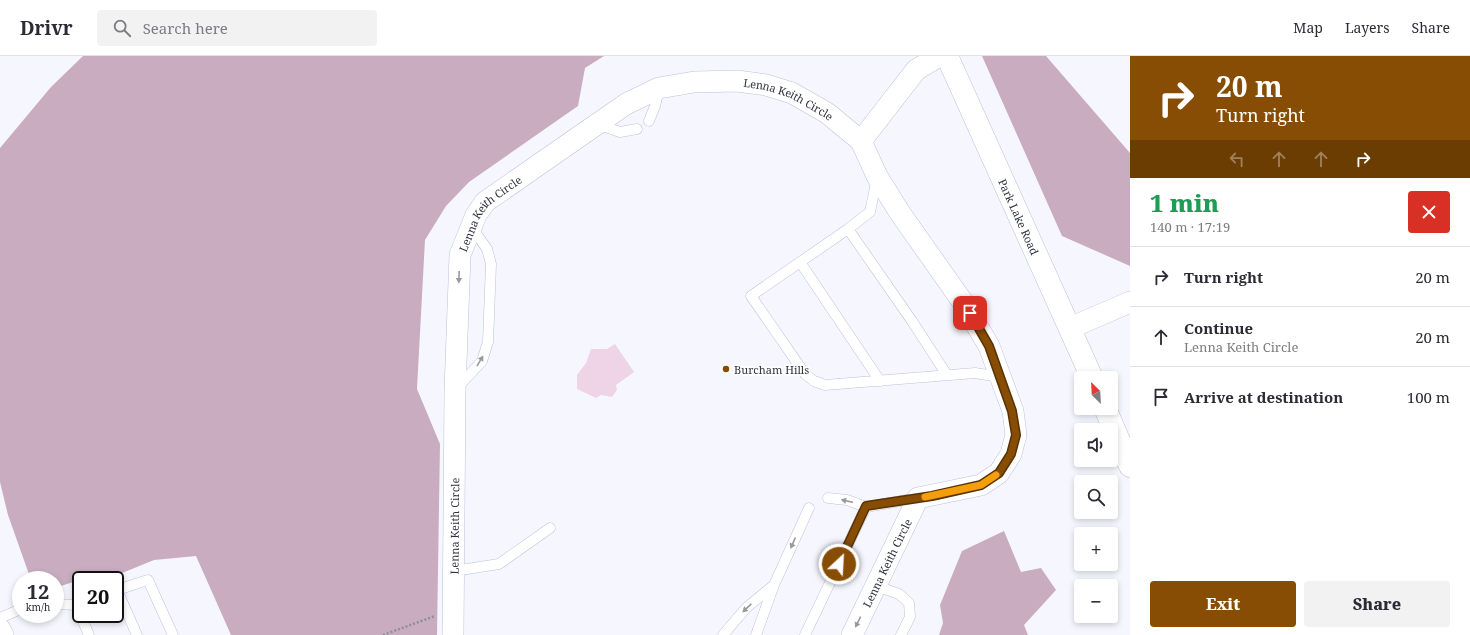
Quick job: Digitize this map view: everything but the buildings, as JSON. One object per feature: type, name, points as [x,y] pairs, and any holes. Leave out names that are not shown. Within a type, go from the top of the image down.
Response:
[{"type":"street","points":[[860,141],[916,70],[939,56]]},
{"type":"street","name":"Park Lake Road","points":[[947,56],[1089,371]]},
{"type":"street","name":"Lenna Keith Circle","points":[[453,635],[455,390],[460,255],[476,215],[485,202],[626,104],[659,88],[694,82],[737,81],[766,85],[792,93],[827,113],[860,141],[877,176],[900,213],[962,301],[989,346],[1012,411],[1016,435],[1011,454],[999,473],[981,485],[918,498],[852,635]]},
{"type":"street","points":[[1070,328],[1130,302]]},
{"type":"street","points":[[1108,415],[1130,466]]},
{"type":"street","points":[[0,629],[2,635]]},
{"type":"lane","points":[[649,121],[655,106],[659,88]]},
{"type":"lane","points":[[597,124],[620,132],[637,129]]},
{"type":"lane","points":[[877,176],[870,212],[848,229],[751,296],[805,374],[814,381],[825,385],[975,372],[999,377]]},
{"type":"lane","points":[[455,390],[482,362],[488,342],[491,264],[487,249],[471,226]]},
{"type":"lane","points":[[848,229],[912,321],[946,375]]},
{"type":"lane","points":[[800,262],[880,381]]},
{"type":"lane","points":[[828,498],[847,500],[866,506],[918,498]]},
{"type":"lane","points":[[805,635],[866,506]]},
{"type":"lane","points":[[756,635],[774,585],[809,508]]},
{"type":"lane","points":[[454,571],[499,564],[550,528]]},
{"type":"lane","points":[[124,588],[148,580],[173,635]]},
{"type":"lane","points":[[723,635],[746,608],[774,585]]},
{"type":"lane","points":[[876,586],[899,594],[909,603],[910,617],[901,635]]},
{"type":"lane","points":[[124,606],[138,635]]},
{"type":"lane","points":[[0,618],[12,613]]},
{"type":"lane","points":[[85,623],[89,635]]},
{"type":"path","points":[[383,635],[440,614],[453,614]]},
{"type":"shaded area","points":[[83,56],[604,56],[585,68],[578,106],[469,182],[446,206],[425,240],[417,389],[440,444],[437,635],[231,635],[196,556],[154,560],[124,572],[124,571],[72,571],[72,582],[64,585],[64,571],[28,571],[8,515],[0,482],[0,148],[51,87]]},
{"type":"shaded area","points":[[982,56],[1046,56],[1130,153],[1130,266],[1062,236]]},
{"type":"shaded area","points":[[615,344],[634,372],[616,385],[617,390],[612,397],[601,395],[596,398],[577,389],[577,375],[586,363],[591,349],[607,349]]},
{"type":"shaded area","points":[[1004,531],[1021,572],[1041,568],[1056,590],[1024,625],[1028,635],[939,635],[943,623],[940,605],[962,551]]},
{"type":"slow traffic","points":[[925,497],[981,485],[996,475]]},
{"type":"place","name":"Burcham Hills","points":[[726,369]]},
{"type":"route","points":[[839,564],[866,506],[932,496],[981,485],[999,473],[1011,454],[1016,435],[1012,411],[989,346],[970,313]]}]
